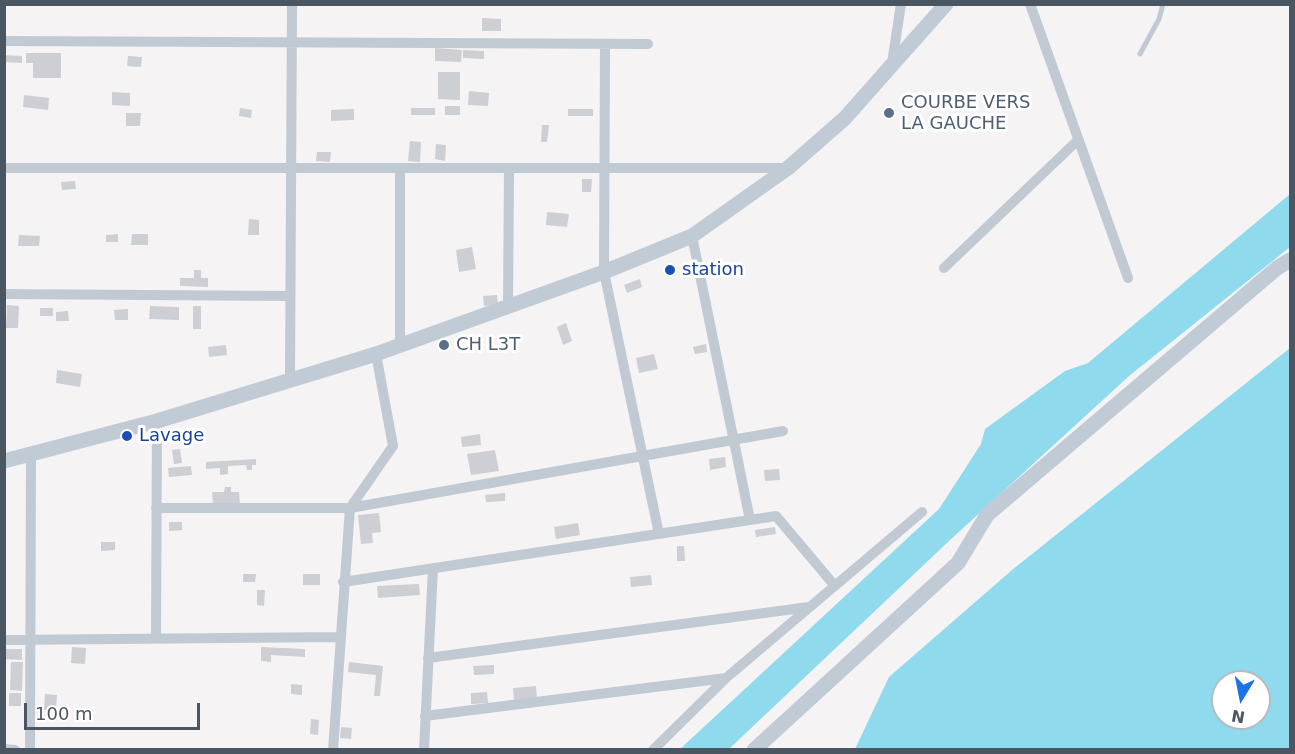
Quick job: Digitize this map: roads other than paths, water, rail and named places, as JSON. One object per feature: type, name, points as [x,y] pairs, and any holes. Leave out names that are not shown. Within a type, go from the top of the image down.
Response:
[{"type":"main road","points":[[4,461],[157,421],[376,354],[604,272],[692,236],[788,168],[845,118],[891,70],[946,4]]},
{"type":"main road","points":[[754,750],[958,563],[987,515],[1277,268],[1290,260]]},
{"type":"street","points":[[290,381],[292,4]]},
{"type":"street","points":[[891,70],[901,4]]},
{"type":"street","points":[[1030,4],[1128,278]]},
{"type":"street","points":[[4,41],[648,44]]},
{"type":"street","points":[[605,44],[604,272],[659,534]]},
{"type":"street","points":[[944,268],[1078,140]]},
{"type":"street","points":[[4,168],[788,168]]},
{"type":"street","points":[[400,168],[400,346]]},
{"type":"street","points":[[508,307],[509,168]]},
{"type":"street","points":[[692,236],[750,520]]},
{"type":"street","points":[[4,294],[290,296]]},
{"type":"street","points":[[333,750],[339,637],[350,508],[393,446],[376,354]]},
{"type":"street","points":[[156,639],[157,421]]},
{"type":"street","points":[[156,508],[350,508],[783,431]]},
{"type":"street","points":[[30,750],[32,455]]},
{"type":"street","points":[[653,750],[726,678],[922,512]]},
{"type":"street","points":[[343,582],[776,516],[835,586]]},
{"type":"street","points":[[424,750],[433,568]]},
{"type":"street","points":[[428,658],[810,607]]},
{"type":"street","points":[[4,640],[339,637]]},
{"type":"street","points":[[425,716],[726,678]]},
{"type":"street","points":[[4,749],[15,750]]},
{"type":"lane","points":[[1140,54],[1159,19],[1163,4]]},
{"type":"water","points":[[1290,194],[1290,247],[1129,376],[949,541],[729,749],[679,750],[939,509],[981,444],[985,429],[1065,371],[1088,363]]},
{"type":"water","points":[[1290,348],[1290,749],[855,749],[889,677],[1012,570]]},
{"type":"place","name":"COURBE VERS LA GAUCHE","points":[[889,113]]},
{"type":"place","name":"station","points":[[670,270]]},
{"type":"place","name":"CH L3T","points":[[444,345]]},
{"type":"place","name":"Lavage","points":[[127,436]]}]
